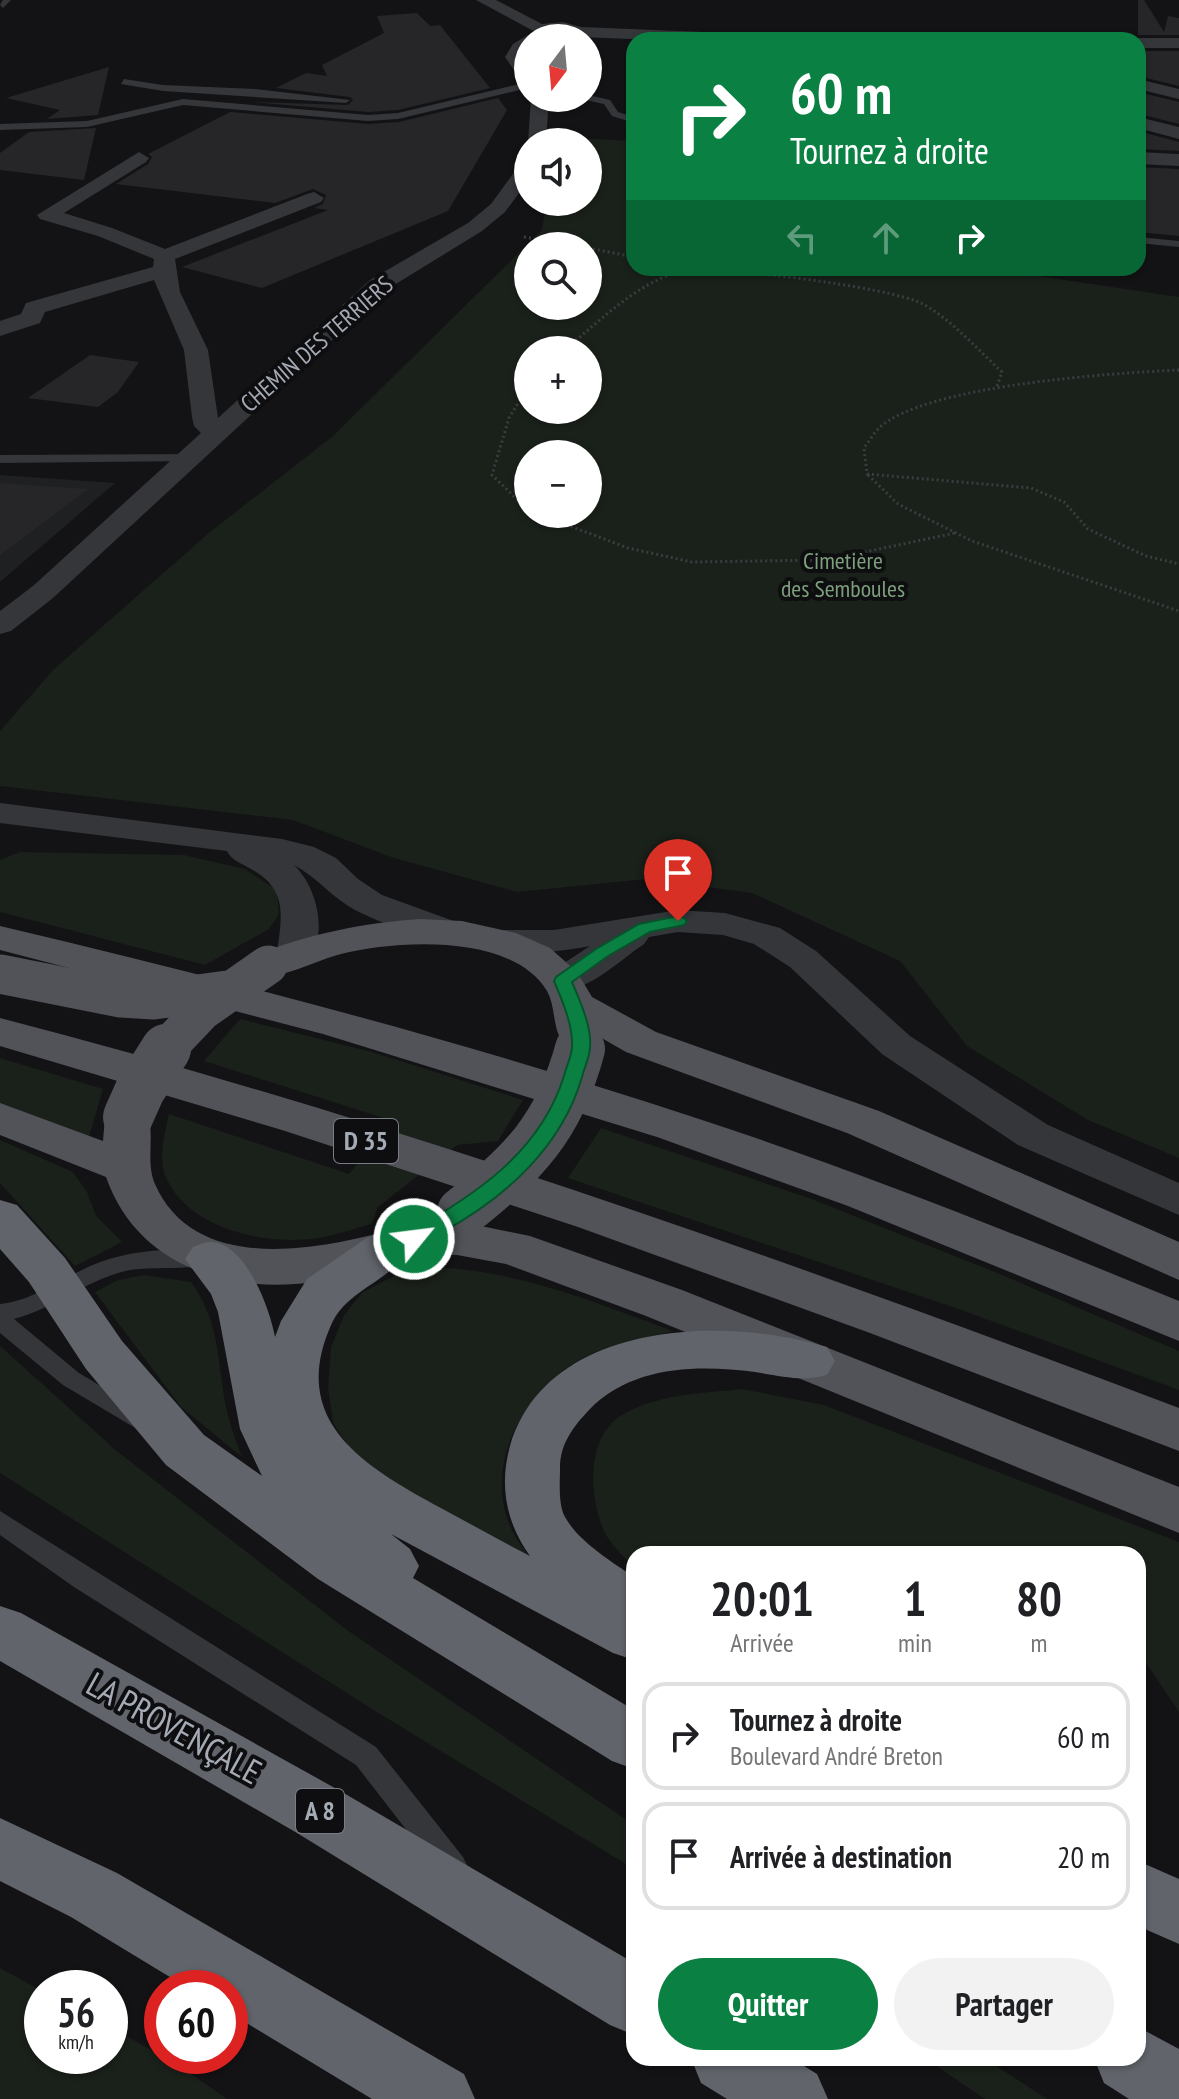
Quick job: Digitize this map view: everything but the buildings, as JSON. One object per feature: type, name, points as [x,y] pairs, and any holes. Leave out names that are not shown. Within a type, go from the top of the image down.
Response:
[{"type":"highway","points":[[0,1217],[47,1270],[104,1355],[185,1450],[338,1562],[626,1737]]},
{"type":"highway","points":[[399,1244],[325,1292],[307,1321],[290,1377],[297,1408],[317,1446],[342,1476],[376,1499],[495,1565],[626,1631]]},
{"type":"highway","points":[[210,1259],[236,1292],[248,1332],[260,1407],[275,1450],[303,1489],[345,1529],[516,1668]]},
{"type":"highway","points":[[626,1602],[570,1563],[538,1521],[530,1477],[540,1430],[573,1391],[606,1370],[643,1358],[678,1350],[727,1349],[809,1361]]},
{"type":"highway","name":"LA PROVENÇALE","points":[[0,1631],[219,1752],[485,1908],[626,1996]]},
{"type":"highway","points":[[0,1848],[94,1895],[439,2099]]},
{"type":"highway","points":[[1146,1896],[1179,1913]]},
{"type":"highway","points":[[739,2066],[792,2099]]},
{"type":"highway","points":[[1142,2066],[1179,2090]]},
{"type":"main road","points":[[1179,1262],[863,1122],[641,1042],[572,1011],[529,954],[499,941],[446,931],[359,937],[282,959],[227,990],[195,1016],[168,1045],[143,1079],[128,1117],[124,1167],[135,1199],[164,1232],[210,1259],[267,1267],[324,1264],[399,1244],[457,1238],[513,1248],[664,1303],[1179,1511]]},
{"type":"main road","points":[[0,938],[349,1026],[675,1126],[972,1237],[1179,1322]]},
{"type":"main road","points":[[0,974],[121,998],[154,1000],[227,990]]},
{"type":"main road","points":[[399,1244],[462,1212],[502,1181],[534,1150],[553,1125],[565,1103],[572,1011]]},
{"type":"main road","name":"D 35","points":[[0,1032],[439,1163],[840,1302],[1179,1430]]},
{"type":"main road","points":[[0,1118],[124,1167]]},
{"type":"street","points":[[484,0],[521,24]]},
{"type":"street","points":[[513,17],[543,24]]},
{"type":"street","points":[[602,36],[626,36]]},
{"type":"street","points":[[1146,43],[1179,42]]},
{"type":"street","points":[[1146,86],[1179,94]]},
{"type":"street","points":[[1146,124],[1179,133]]},
{"type":"street","points":[[139,158],[47,215],[105,232],[163,264]]},
{"type":"street","points":[[1146,158],[1179,160]]},
{"type":"street","name":"CHEMIN DES TERRIERS","points":[[0,625],[43,592],[378,285],[475,227],[498,208],[514,186]]},
{"type":"street","points":[[0,329],[32,318],[34,308],[163,264],[314,198]]},
{"type":"street","name":"CHEMIN DES TERRIERS","points":[[163,264],[196,350],[201,405],[207,426],[217,432]]},
{"type":"street","points":[[0,813],[270,846],[301,855],[323,866],[345,887],[369,903],[446,931]]},
{"type":"street","points":[[178,834],[245,853],[269,863],[284,874],[298,893],[282,959]]},
{"type":"street","points":[[499,941],[554,941],[678,921],[725,924],[767,936],[803,959],[896,1045],[1033,1135],[1179,1200]]},
{"type":"street","points":[[572,1011],[602,952],[645,928]]},
{"type":"lane","points":[[124,82],[163,88],[346,100]]},
{"type":"lane","points":[[0,127],[87,124],[183,102],[368,118],[398,116],[514,88]]},
{"type":"lane","points":[[267,109],[288,96]]},
{"type":"lane","points":[[602,101],[607,102],[615,114],[626,117]]},
{"type":"lane","points":[[1146,241],[1179,244]]},
{"type":"lane","points":[[0,459],[192,457]]},
{"type":"lane","points":[[0,1312],[26,1307],[103,1270],[128,1262],[153,1258],[210,1259]]},
{"type":"lane","points":[[0,1320],[71,1379],[185,1450]]},
{"type":"lane","points":[[0,1521],[83,1579],[366,1756],[485,1908]]},
{"type":"path","points":[[602,251],[626,255]]},
{"type":"path","points":[[582,336],[645,288],[668,276]]},
{"type":"path","points":[[774,276],[911,299],[935,312],[1002,372],[995,390]]},
{"type":"path","points":[[1179,370],[1109,373],[995,390],[922,405],[880,427],[864,448],[867,474],[898,504],[955,533],[1179,611]]},
{"type":"path","points":[[514,405],[501,433],[492,475],[514,496]]},
{"type":"path","points":[[867,474],[1031,488],[1064,502],[1088,529],[1146,556],[1179,564]]},
{"type":"path","points":[[575,528],[628,548],[692,562],[827,560],[955,533]]},
{"type":"shaded area","points":[[0,475],[115,483],[0,582]]},
{"type":"green space","name":"Cimetière des Semboules","points":[[602,139],[626,141],[626,276],[1038,276],[1179,297],[1179,1158],[1088,1120],[967,1046],[900,961],[752,893],[646,879],[517,892],[394,858],[293,820],[0,786],[0,731],[53,670],[210,532],[333,436],[514,258],[514,320],[602,320],[602,232],[540,232],[544,216],[602,216]]},
{"type":"green space","points":[[20,852],[184,855],[245,869],[277,890],[279,914],[269,929],[205,965],[0,912],[0,860]]},
{"type":"green space","points":[[240,1019],[372,1052],[523,1100],[498,1141],[457,1145],[378,1207],[372,1224],[326,1237],[298,1240],[253,1236],[231,1230],[191,1209],[176,1194],[165,1175],[162,1153],[169,1114],[349,1174],[393,1121],[204,1061]]},
{"type":"green space","points":[[0,1058],[103,1089],[89,1137],[0,1104]]},
{"type":"green space","points":[[601,1128],[809,1198],[1000,1274],[1179,1351],[1179,1390],[956,1308],[568,1178]]},
{"type":"green space","points":[[0,1140],[73,1172],[87,1192],[96,1216],[122,1242],[75,1266],[0,1183]]},
{"type":"green space","points":[[437,1267],[529,1282],[673,1331],[606,1348],[585,1357],[545,1386],[516,1428],[502,1476],[503,1501],[510,1526],[536,1567],[365,1470],[333,1423],[328,1387],[331,1348],[344,1315],[363,1292],[398,1274]]},
{"type":"green space","points":[[144,1275],[191,1282],[201,1299],[214,1331],[228,1415],[242,1457],[181,1407],[95,1292],[118,1280]]},
{"type":"green space","points":[[0,1346],[118,1452],[347,1630],[626,1820],[626,1864],[372,1709],[0,1473]]},
{"type":"green space","points":[[742,1389],[824,1405],[1179,1542],[1179,1712],[1146,1663],[1146,1546],[626,1546],[626,1559],[606,1535],[600,1520],[593,1486],[597,1451],[603,1435],[613,1422],[627,1412],[654,1401]]},
{"type":"green space","points":[[0,1968],[24,1981],[24,2074],[128,2074],[128,2037],[144,2046],[144,2074],[191,2074],[227,2099],[0,2099]]},
{"type":"green space","points":[[937,2066],[996,2066],[1047,2099],[985,2099]]},
{"type":"route","points":[[414,1239],[462,1212],[502,1181],[534,1150],[553,1125],[565,1103],[581,1047],[573,1004],[563,981],[602,952],[645,928],[678,921]]}]
